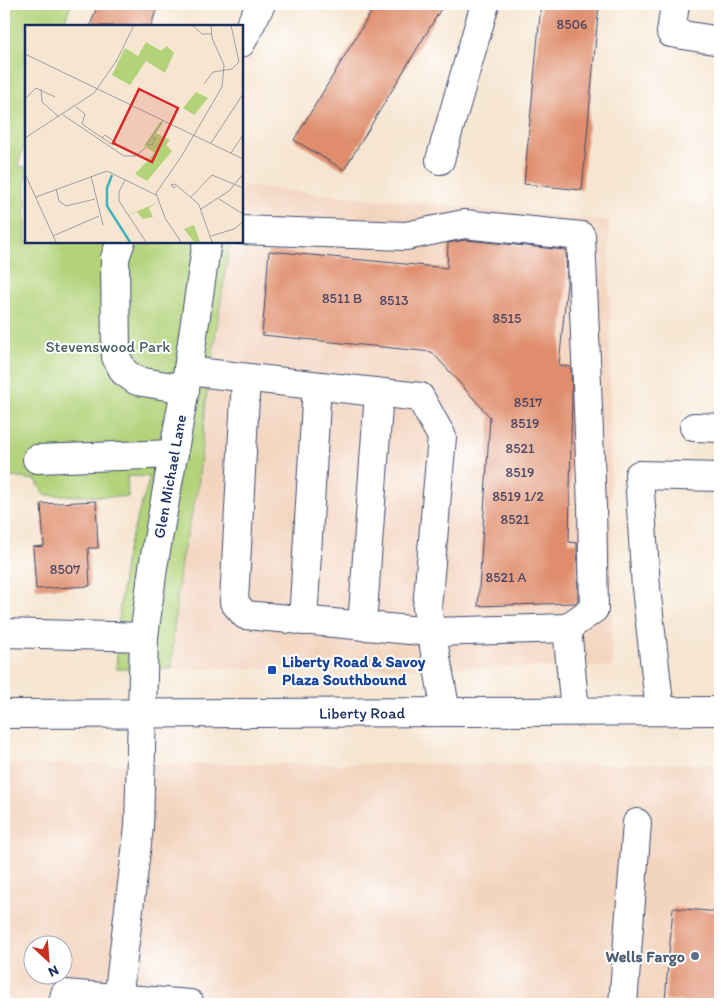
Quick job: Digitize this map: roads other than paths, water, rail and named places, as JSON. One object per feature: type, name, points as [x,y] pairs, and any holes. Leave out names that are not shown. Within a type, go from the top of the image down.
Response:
[{"type":"street","points":[[242,41],[261,4]]},
{"type":"street","points":[[440,160],[485,4]]},
{"type":"street","points":[[675,4],[671,33],[720,41]]},
{"type":"street","points":[[242,230],[406,236],[464,224],[581,236],[592,507],[594,609],[567,628],[432,632],[245,615],[234,602],[246,378]]},
{"type":"street","points":[[121,242],[115,258],[116,357],[124,372],[137,381],[246,378],[420,397],[442,437],[427,608],[446,712]]},
{"type":"street","name":"Glen Michael Lane","points":[[118,999],[139,827],[144,637],[153,567],[187,380],[207,242]]},
{"type":"street","points":[[303,620],[317,386]]},
{"type":"street","points":[[362,626],[379,393]]},
{"type":"street","points":[[36,459],[174,454]]},
{"type":"street","points":[[660,711],[646,588],[639,475],[720,477]]},
{"type":"street","points":[[567,628],[575,711]]},
{"type":"street","points":[[4,633],[144,637]]},
{"type":"street","name":"Liberty Road","points":[[4,714],[720,711]]},
{"type":"street","points":[[623,1004],[637,823]]},
{"type":"street","points":[[63,1004],[64,994],[190,1004]]},
{"type":"place","name":"Liberty Road & Savoy Plaza Southbound","points":[[272,670]]},
{"type":"place","name":"Wells Fargo","points":[[695,956]]},
{"type":"park label","name":"Stevenswood Park","points":[[108,346]]}]
